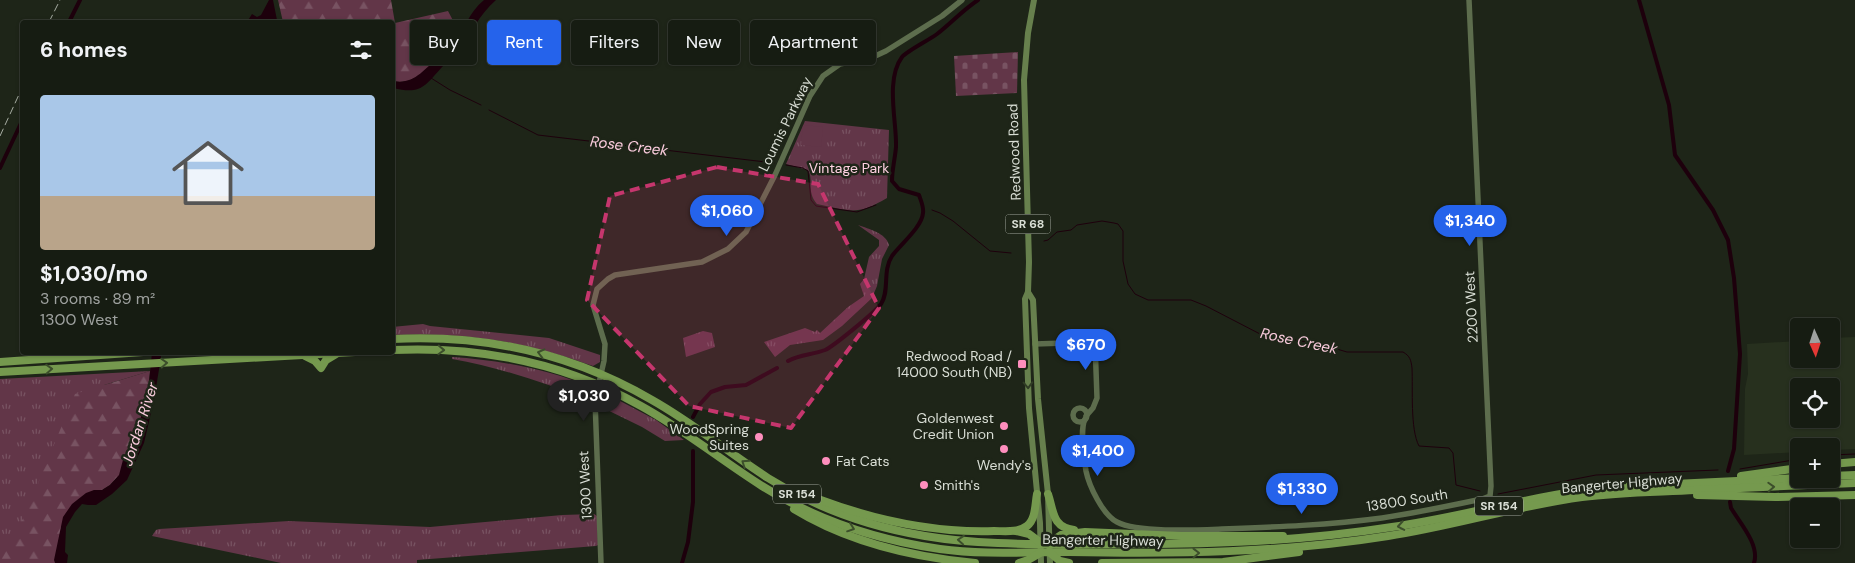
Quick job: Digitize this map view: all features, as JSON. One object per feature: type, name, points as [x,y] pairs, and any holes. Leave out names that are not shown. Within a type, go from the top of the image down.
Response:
[{"type":"highway","name":"Bangerter Highway","points":[[395,339],[452,339],[507,345],[553,356],[610,378],[662,406],[770,479],[821,506],[874,524],[940,538],[1010,548]]},
{"type":"highway","name":"Bangerter Highway","points":[[395,350],[479,352],[543,365],[583,379],[656,414],[716,456],[795,505],[835,523],[872,535],[904,543],[954,551],[1010,548],[1078,548],[1230,552],[1296,548],[1362,540],[1427,529],[1566,500],[1635,493],[1855,483]]},
{"type":"highway","points":[[0,362],[107,355]]},
{"type":"highway","points":[[0,372],[303,355],[315,361],[321,368],[326,360],[334,355]]},
{"type":"highway","points":[[716,456],[767,493],[812,519],[843,534],[918,555],[975,563]]},
{"type":"highway","points":[[1840,463],[1855,462]]},
{"type":"highway","points":[[1656,485],[1790,469]]},
{"type":"highway","points":[[1840,476],[1855,475]]},
{"type":"highway","name":"Bangerter Highway","points":[[1078,548],[1224,544],[1342,534],[1424,522],[1580,491],[1790,478]]},
{"type":"highway","points":[[770,479],[834,505],[912,525],[948,530],[1014,531],[1029,534],[1060,561],[1069,563]]},
{"type":"highway","points":[[1635,493],[1775,497],[1855,495]]},
{"type":"highway","points":[[1014,531],[1026,527],[1032,521],[1036,494]]},
{"type":"highway","points":[[1048,494],[1056,522],[1066,529],[1085,532],[1181,536],[1342,534]]},
{"type":"highway","points":[[1019,563],[1028,560],[1056,537],[1085,532]]},
{"type":"highway","points":[[1102,563],[1193,563],[1238,560],[1323,549],[1362,540]]},
{"type":"main road","name":"Redwood Road","points":[[1034,0],[1026,46],[1024,88],[1028,177],[1028,292],[1025,298],[1027,362],[1036,494],[1045,547]]},
{"type":"main road","name":"Redwood Road","points":[[1028,292],[1033,300],[1039,411],[1048,494],[1045,547],[1041,563]]},
{"type":"main road","name":"SR 68","points":[[1045,547],[1050,563]]},
{"type":"street","name":"Loumis Parkway","points":[[597,289],[608,279],[622,273],[702,262],[728,249],[746,232],[775,175],[810,96],[823,76],[840,64],[873,57],[886,51],[942,16],[962,0]]},
{"type":"street","name":"2200 West","points":[[1468,0],[1491,494]]},
{"type":"street","name":"1300 West","points":[[597,289],[594,298],[594,312],[605,344],[604,361],[595,400],[601,563]]},
{"type":"street","points":[[1035,344],[1095,342],[1096,402],[1082,421],[1077,420]]},
{"type":"street","points":[[1082,434],[1077,420],[1074,418],[1074,413],[1077,409],[1088,407],[1096,402]]},
{"type":"street","points":[[1082,408],[1086,412],[1082,434]]},
{"type":"street","name":"13800 South","points":[[1082,434],[1088,477],[1103,508],[1111,519],[1116,522],[1139,528],[1184,531],[1309,525],[1414,513],[1482,499],[1491,494]]},
{"type":"highlighted area","points":[[717,167],[818,184],[879,308],[791,428],[689,406],[587,300],[610,196]]},
{"type":"shaded area","points":[[1855,337],[1855,449],[1840,450],[1840,438],[1790,438],[1790,452],[1744,455],[1745,389],[1748,374],[1747,344],[1790,342],[1790,368],[1840,368],[1840,338]]},
{"type":"green space","points":[[278,0],[391,0],[394,20],[283,20]]},
{"type":"green space","points":[[448,11],[453,20],[410,20],[410,65],[432,65],[419,76],[408,81],[395,81],[395,23]]},
{"type":"green space","points":[[1018,52],[1017,93],[956,96],[954,56]]},
{"type":"green space","name":"Vintage Park","points":[[805,121],[889,130],[887,198],[860,210],[838,209],[817,204],[812,195],[808,170],[786,164]]},
{"type":"green space","points":[[803,125],[823,127],[821,147],[801,145]]},
{"type":"green space","points":[[858,225],[881,234],[889,245],[882,259],[877,286],[872,298],[842,326],[823,340],[790,345],[775,357],[764,342],[805,328],[815,332],[817,330],[820,333],[848,307],[864,296],[860,284],[864,279],[869,257],[879,246],[879,240]]},
{"type":"green space","points":[[423,324],[549,338],[600,355],[600,362],[593,366],[542,350],[494,340],[445,335],[395,335],[395,327]]},
{"type":"green space","points":[[703,331],[712,333],[715,347],[686,357],[683,338]]},
{"type":"green space","points":[[452,357],[505,363],[557,375],[591,387],[589,400],[521,376],[487,366],[452,359]]},
{"type":"green space","points":[[150,371],[104,385],[154,380],[123,474],[84,496],[64,517],[59,563],[0,563],[0,379]]},
{"type":"green space","points":[[150,371],[148,392],[139,427],[135,433],[131,448],[124,456],[119,475],[110,485],[102,490],[94,490],[72,504],[54,560],[55,563],[0,563],[0,556],[24,517],[75,394]]},
{"type":"green space","points":[[605,393],[656,420],[684,440],[665,441],[642,427],[597,405],[597,397]]},
{"type":"green space","points":[[594,514],[597,516],[598,545],[596,546],[417,560],[417,563],[281,563],[152,536],[159,529],[289,521],[430,527],[562,515]]},
{"type":"water","points":[[269,0],[273,0],[277,20],[248,20],[252,14],[257,17],[261,15]]},
{"type":"water","points":[[484,0],[496,0],[477,23],[477,20],[468,20]]},
{"type":"water","points":[[430,65],[444,65],[422,87],[410,90],[395,88],[395,81],[413,79]]},
{"type":"water","name":"Jordan River","points":[[152,355],[161,355],[154,400],[144,443],[127,480],[96,505],[82,504],[75,512],[66,527],[65,552],[68,555],[67,563],[55,563],[63,517],[72,504],[86,493],[102,490],[110,485],[119,475],[124,456],[131,448],[148,392]]},
{"type":"waterway","points":[[70,20],[80,0]]},
{"type":"waterway","points":[[788,361],[820,352],[830,347],[863,321],[884,299],[889,262],[919,224],[923,211],[919,195],[899,189],[892,181],[896,147],[893,89],[897,66],[902,57],[937,34],[978,0]]},
{"type":"waterway","points":[[1639,0],[1669,105],[1675,155],[1713,210],[1728,240],[1734,278],[1740,354],[1734,449],[1728,471]]},
{"type":"waterway","name":"Rose Creek","points":[[431,78],[450,90],[481,105]]},
{"type":"waterway","name":"Rose Creek","points":[[489,110],[538,135],[774,163]]},
{"type":"waterway","points":[[0,168],[20,125]]},
{"type":"waterway","name":"Rose Creek","points":[[786,165],[803,168],[808,171],[811,200],[816,206],[857,212],[876,205]]},
{"type":"waterway","name":"Rose Creek","points":[[932,210],[953,221],[990,251],[1011,253]]},
{"type":"waterway","name":"Rose Creek","points":[[1044,241],[1057,232],[1071,230],[1077,225],[1102,221],[1118,224],[1123,231],[1123,261],[1128,284],[1135,294],[1148,300],[1191,300],[1262,335],[1320,344],[1347,352],[1403,352],[1409,357],[1412,365],[1413,419],[1419,446],[1449,448],[1453,453],[1456,485],[1480,491]]},
{"type":"waterway","points":[[693,417],[700,404],[711,392],[725,387],[746,385],[777,368]]},
{"type":"waterway","points":[[682,563],[688,542],[693,502],[693,451]]},
{"type":"waterway","name":"Rose Creek","points":[[1840,455],[1855,454]]},
{"type":"waterway","name":"Rose Creek","points":[[1740,469],[1790,461]]},
{"type":"waterway","name":"Rose Creek","points":[[1498,494],[1596,475],[1718,470]]},
{"type":"waterway","points":[[1730,502],[1731,508],[1752,542],[1755,556],[1754,563]]},
{"type":"railway","points":[[50,20],[60,0]]},
{"type":"railway","points":[[0,136],[20,92]]},
{"type":"place","name":"Redwood Road / 14000 South (NB)","points":[[1022,364]]},
{"type":"place","name":"Goldenwest Credit Union","points":[[1004,426]]},
{"type":"place","name":"WoodSpring Suites","points":[[759,437]]},
{"type":"place","name":"Wendy's","points":[[1004,449]]},
{"type":"place","name":"Fat Cats","points":[[826,461]]},
{"type":"place","name":"Smith's","points":[[924,485]]}]
